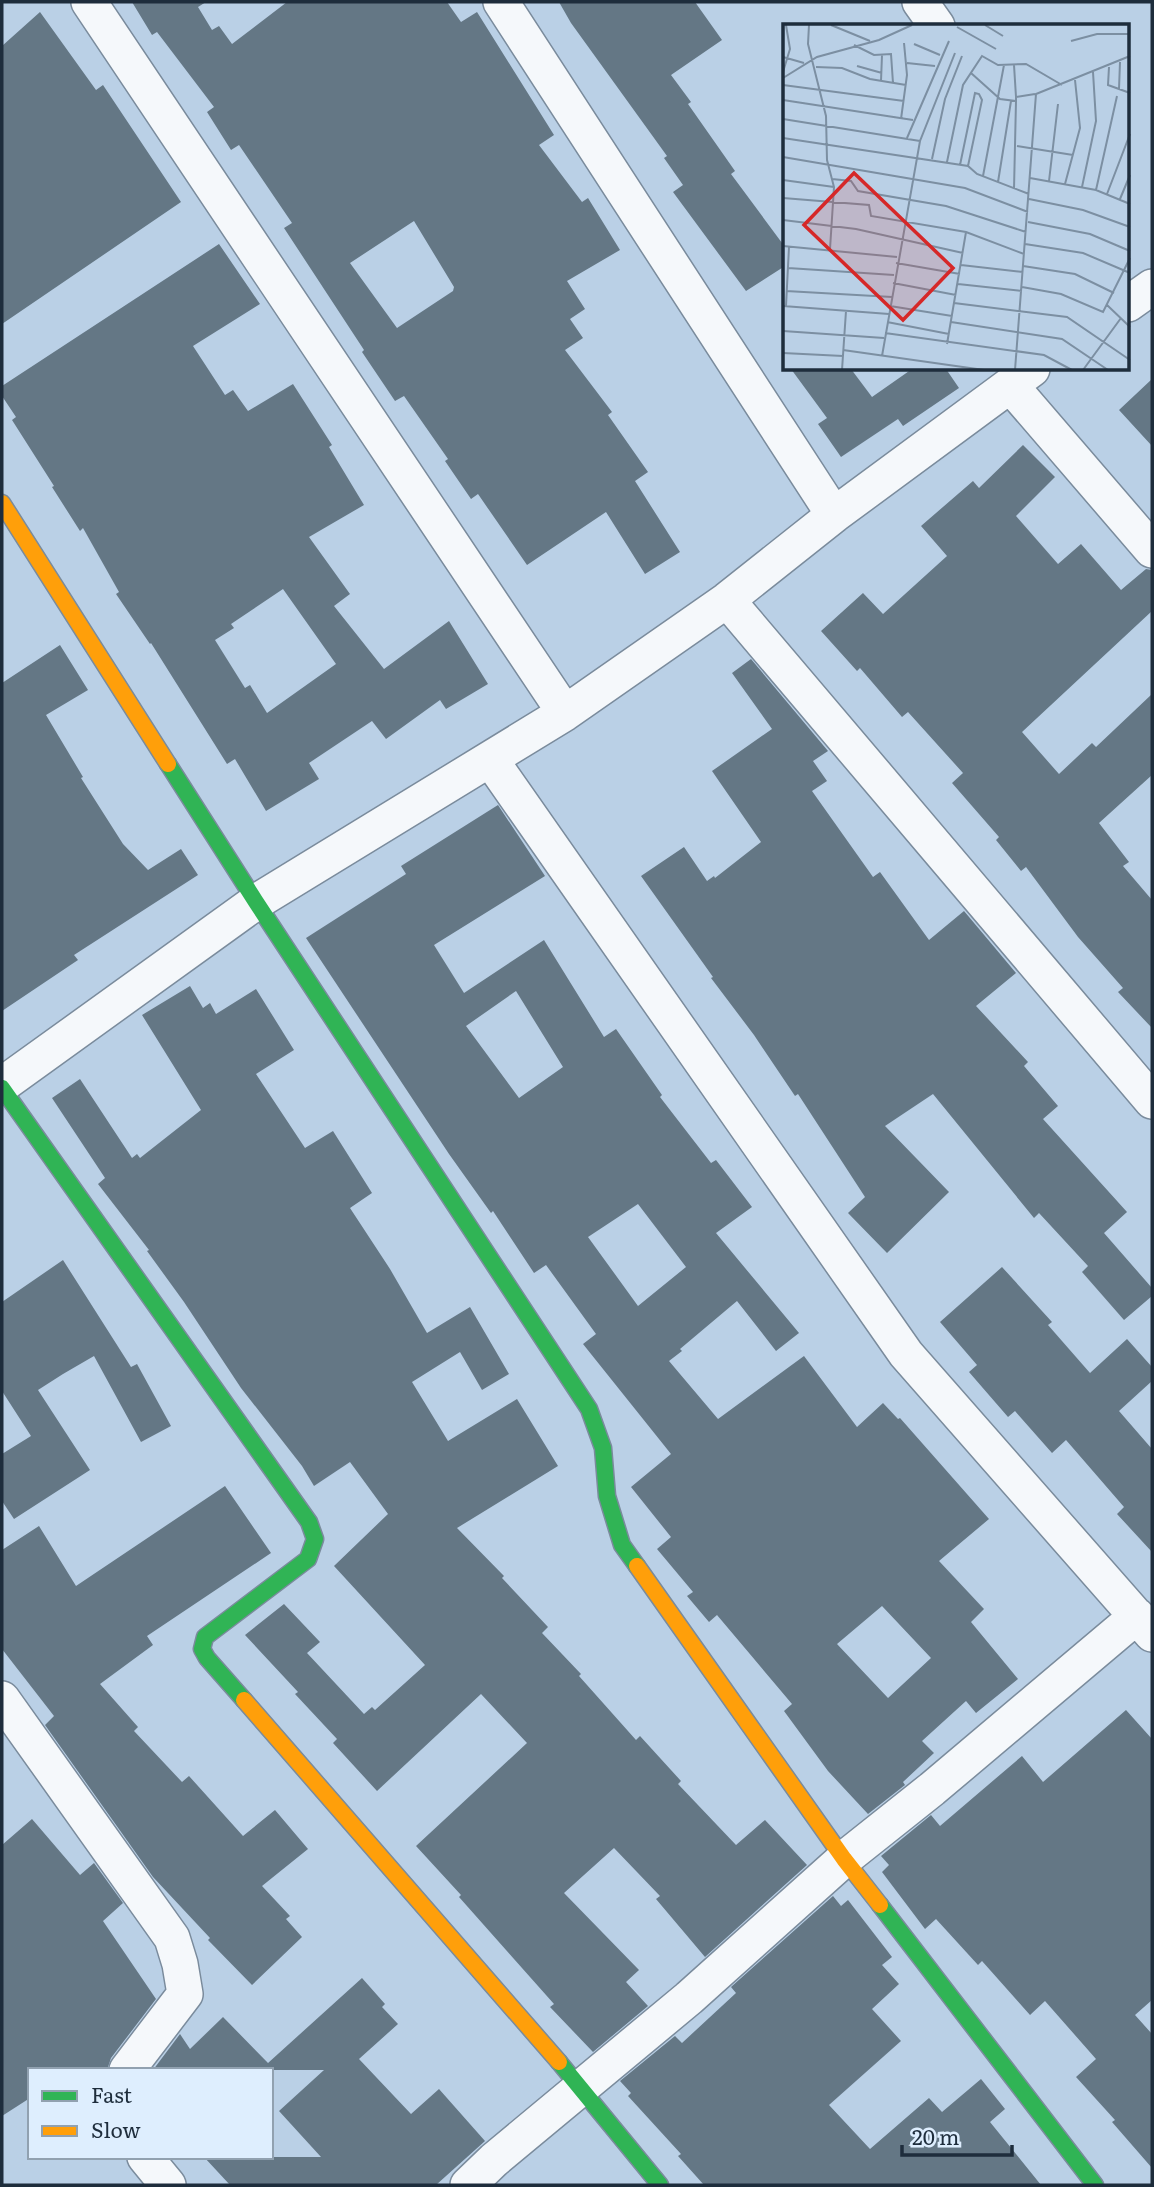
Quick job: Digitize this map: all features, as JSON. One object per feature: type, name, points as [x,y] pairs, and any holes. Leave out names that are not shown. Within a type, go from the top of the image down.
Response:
[{"type":"street","points":[[89,2],[565,713]]},
{"type":"street","points":[[500,2],[834,515]]},
{"type":"street","points":[[920,2],[936,24]]},
{"type":"street","points":[[1130,303],[1152,287]]},
{"type":"street","points":[[660,2185],[582,2088],[207,1658],[202,1649],[205,1637],[309,1559],[315,1539],[309,1522],[2,1087],[256,902],[565,713],[727,600],[834,515],[1021,377],[1152,551]]},
{"type":"street","points":[[2,503],[256,902],[589,1409],[603,1448],[607,1496],[622,1545],[844,1859],[1095,2185]]},
{"type":"street","points":[[727,600],[1152,1101]]},
{"type":"street","points":[[468,2185],[494,2160],[689,1998],[844,1859],[1145,1625],[906,1354],[490,760]]},
{"type":"street","points":[[2,1699],[172,1938],[185,1994],[129,2068]]},
{"type":"street","points":[[147,2159],[168,2185]]},
{"type":"building","points":[[132,2],[206,2],[198,7],[212,30],[219,26],[232,44],[287,2],[447,2],[461,22],[477,12],[554,135],[539,145],[582,202],[588,198],[620,250],[567,281],[585,309],[570,319],[583,338],[565,350],[612,412],[608,415],[648,472],[635,481],[680,552],[645,574],[606,512],[527,565],[478,494],[471,499],[445,461],[448,459],[404,396],[395,401],[284,228],[292,223],[239,145],[231,150],[207,112],[214,107],[157,32],[152,35]],"holes":[[[414,221],[454,287],[453,291],[397,328],[350,263]]]},
{"type":"building","points":[[559,2],[695,2],[722,40],[671,75],[735,171],[731,174],[783,244],[783,267],[746,291],[673,192],[683,185],[664,158],[667,156],[571,23]]},
{"type":"building","points":[[40,12],[96,90],[103,85],[181,202],[2,324],[2,46]]},
{"type":"building","points":[[219,244],[260,304],[193,346],[225,395],[233,390],[248,411],[293,384],[332,445],[329,447],[364,505],[309,537],[350,594],[334,606],[384,669],[449,621],[488,684],[446,709],[440,700],[386,739],[372,721],[309,763],[319,779],[266,811],[235,759],[227,764],[151,643],[116,594],[119,592],[83,528],[80,531],[12,420],[16,417],[2,396],[2,386]],"holes":[[[283,589],[336,664],[267,713],[250,685],[245,688],[215,640],[234,628],[231,624]]]},
{"type":"building","points":[[792,371],[852,371],[872,397],[909,371],[947,371],[959,388],[903,426],[898,419],[841,457],[818,424],[827,418]]},
{"type":"building","points":[[1152,379],[1152,446],[1119,410]]},
{"type":"building","points":[[1023,445],[1055,477],[1016,516],[1058,564],[1081,544],[1121,590],[1146,569],[1152,570],[1152,611],[1022,732],[1059,774],[1092,743],[1096,747],[1152,694],[1152,775],[1099,823],[1129,862],[1123,866],[1152,900],[1152,1028],[1118,992],[1123,988],[1078,937],[1026,867],[1021,871],[996,840],[999,837],[952,783],[963,773],[908,712],[902,717],[860,668],[857,671],[821,631],[863,593],[883,614],[947,556],[921,526],[973,481],[979,488]]},
{"type":"building","points":[[60,645],[88,690],[46,715],[83,777],[81,778],[123,844],[148,870],[181,849],[198,875],[74,955],[78,960],[2,1011],[2,683]]},
{"type":"building","points":[[751,659],[828,751],[813,761],[827,781],[812,791],[873,877],[880,872],[929,940],[964,911],[1016,973],[976,1006],[1028,1062],[1024,1066],[1058,1106],[1043,1119],[1127,1212],[1104,1233],[1152,1288],[1152,1296],[1124,1320],[1082,1272],[1088,1266],[1039,1213],[1034,1218],[933,1094],[885,1126],[949,1192],[887,1253],[848,1213],[865,1197],[798,1094],[795,1096],[641,876],[684,847],[707,881],[714,876],[715,878],[761,842],[712,771],[772,729],[732,673]]},
{"type":"building","points":[[498,805],[545,876],[434,945],[464,993],[544,940],[604,1037],[616,1029],[662,1095],[660,1097],[711,1163],[716,1160],[752,1207],[716,1233],[799,1333],[776,1351],[737,1301],[680,1349],[682,1351],[669,1361],[718,1419],[804,1356],[857,1427],[883,1403],[900,1418],[989,1519],[939,1561],[984,1609],[971,1622],[1018,1679],[976,1713],[966,1701],[922,1741],[934,1753],[903,1782],[905,1785],[868,1814],[828,1771],[784,1711],[792,1704],[717,1615],[709,1622],[687,1596],[693,1592],[657,1549],[671,1537],[631,1487],[671,1454],[583,1344],[596,1334],[546,1265],[534,1273],[493,1211],[491,1213],[449,1154],[306,938],[406,874],[401,866]],"holes":[[[516,991],[563,1067],[519,1098],[466,1026]],[[638,1204],[686,1267],[638,1306],[588,1237]],[[882,1606],[931,1658],[888,1698],[837,1644]]]},
{"type":"building","points":[[190,986],[203,1008],[210,1003],[216,1014],[256,989],[294,1050],[256,1074],[305,1148],[333,1131],[372,1193],[350,1208],[427,1333],[470,1307],[509,1374],[482,1390],[460,1352],[412,1382],[448,1441],[517,1399],[558,1466],[457,1528],[504,1576],[502,1578],[548,1627],[542,1633],[581,1674],[579,1676],[636,1740],[640,1736],[681,1781],[678,1784],[736,1845],[765,1820],[807,1865],[705,1957],[656,1899],[660,1896],[614,1848],[564,1893],[639,1970],[626,1982],[648,2006],[593,2052],[550,2007],[554,2004],[416,1846],[527,1743],[481,1694],[377,1791],[333,1743],[337,1739],[295,1694],[298,1692],[245,1635],[284,1604],[320,1642],[307,1653],[364,1714],[372,1707],[375,1710],[425,1665],[334,1566],[388,1514],[350,1462],[314,1486],[302,1466],[241,1388],[147,1251],[149,1250],[98,1184],[105,1178],[52,1098],[80,1079],[132,1158],[137,1154],[140,1158],[201,1110],[142,1015]]},
{"type":"building","points":[[63,1260],[131,1367],[137,1364],[171,1426],[141,1442],[94,1356],[63,1374],[38,1390],[90,1470],[14,1519],[2,1501],[2,1454],[31,1436],[2,1391],[2,1302]]},
{"type":"building","points":[[1002,1267],[1052,1322],[1048,1325],[1090,1373],[1127,1339],[1152,1367],[1152,1381],[1119,1411],[1152,1449],[1152,1552],[1117,1514],[1124,1507],[1066,1440],[1052,1453],[1015,1411],[1008,1417],[969,1372],[977,1365],[940,1322]]},
{"type":"building","points":[[225,1486],[271,1553],[147,1636],[153,1645],[100,1684],[138,1727],[134,1731],[182,1782],[189,1776],[243,1836],[275,1810],[308,1849],[262,1886],[290,1916],[286,1919],[302,1937],[252,1985],[153,1877],[45,1725],[54,1716],[2,1649],[2,1550],[39,1526],[76,1586]]},
{"type":"building","points":[[1126,1710],[1152,1739],[1152,2000],[1135,2015],[1152,2034],[1152,2168],[1112,2122],[1115,2120],[1076,2077],[1096,2059],[1045,2001],[1030,2015],[982,1961],[978,1965],[936,1919],[925,1929],[882,1872],[889,1865],[881,1856],[931,1815],[940,1826],[1022,1756],[1043,1782]]},
{"type":"building","points":[[32,1819],[80,1875],[94,1863],[123,1903],[103,1921],[156,1999],[111,2058],[108,2068],[28,2068],[28,2099],[2,2116],[2,1845]]},
{"type":"building","points":[[833,1896],[841,1906],[848,1900],[892,1957],[882,1965],[899,1984],[872,2009],[901,2041],[829,2105],[870,2149],[929,2098],[942,2112],[981,2079],[1005,2109],[990,2122],[1041,2185],[704,2185],[678,2156],[681,2154],[628,2096],[631,2093],[620,2081],[675,2036],[682,2043],[736,1993],[731,1987]]},
{"type":"building","points":[[362,1978],[385,2004],[382,2007],[398,2024],[359,2059],[411,2114],[439,2089],[485,2141],[436,2185],[230,2185],[206,2159],[321,2157],[279,2111],[324,2070],[154,2068],[180,2034],[190,2049],[223,2017],[268,2063]]},
{"type":"traffic: fast","points":[[168,764],[589,1409],[603,1448],[607,1496],[622,1545],[637,1566]]},
{"type":"traffic: fast","points":[[2,1088],[309,1522],[315,1539],[308,1559],[205,1637],[202,1649],[207,1658],[244,1700]]},
{"type":"traffic: fast","points":[[880,1905],[1095,2185]]},
{"type":"traffic: fast","points":[[559,2062],[660,2185]]},
{"type":"traffic: slow","points":[[2,503],[168,764]]},
{"type":"traffic: slow","points":[[637,1566],[844,1859],[880,1905]]},
{"type":"traffic: slow","points":[[244,1700],[559,2062]]}]
